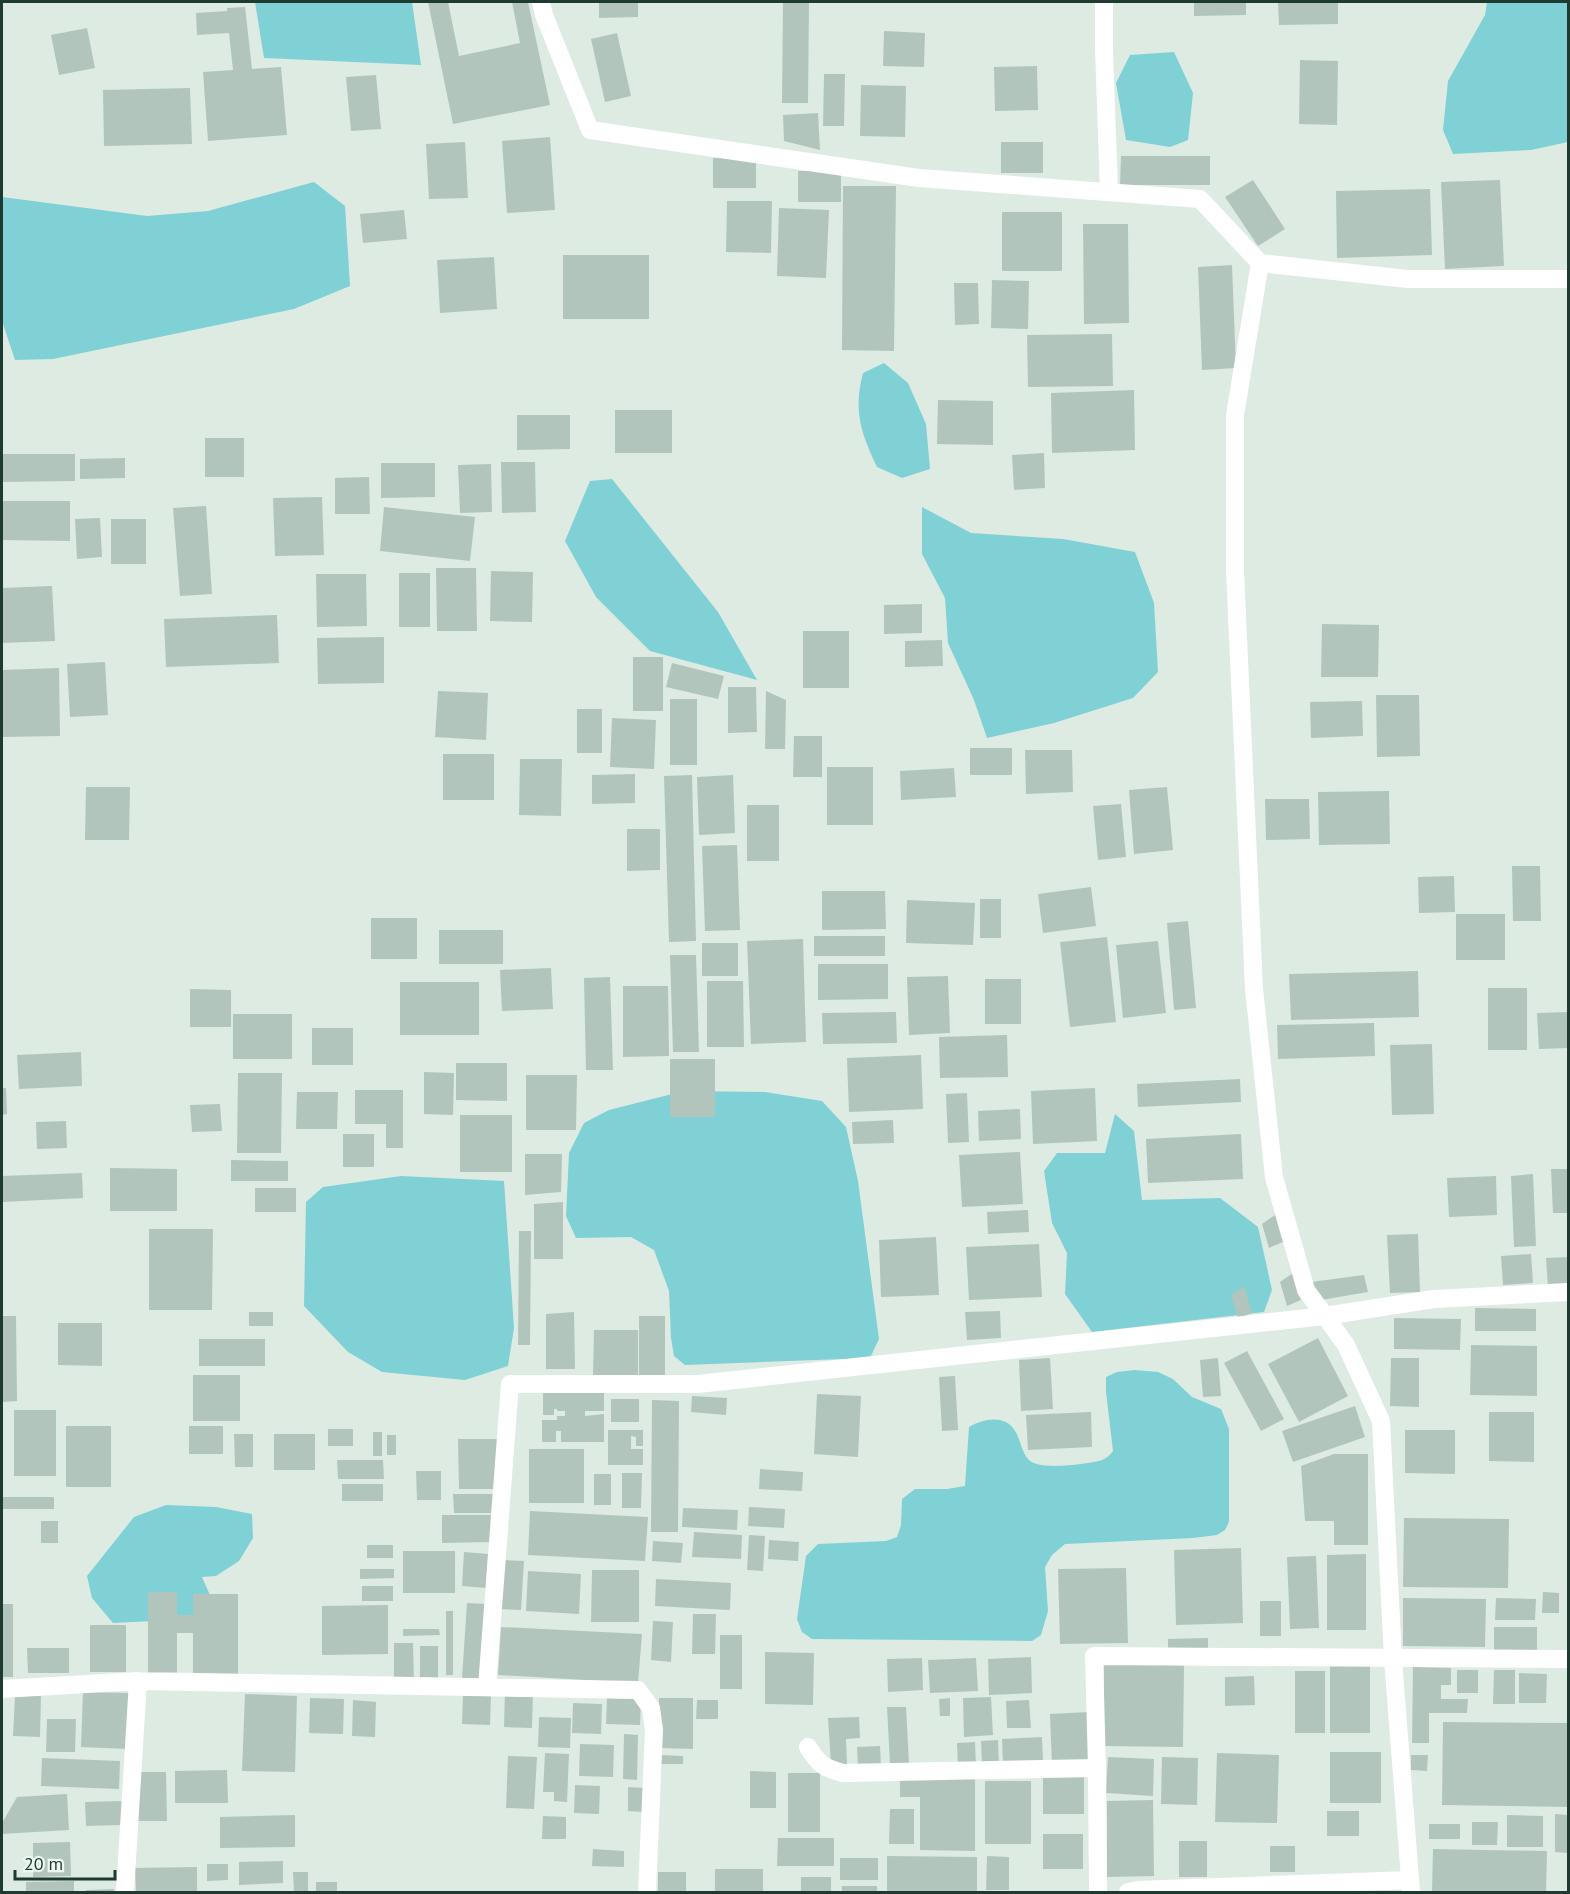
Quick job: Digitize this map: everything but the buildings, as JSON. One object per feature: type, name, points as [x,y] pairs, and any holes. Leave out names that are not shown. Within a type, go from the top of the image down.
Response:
[{"type":"street","points":[[541,2],[544,15],[590,130],[919,178],[1200,199],[1260,263],[1408,279],[1569,279]]},
{"type":"street","points":[[1104,2],[1109,192]]},
{"type":"street","points":[[1128,1893],[1138,1890],[1410,1886],[1394,1659],[1381,1421],[1346,1345],[1306,1290],[1274,1177],[1254,989],[1235,571],[1235,415],[1260,263]]},
{"type":"street","points":[[487,1687],[510,1384],[698,1384],[1325,1316],[1434,1299],[1569,1292]]},
{"type":"street","points":[[1098,1893],[1094,1656],[1569,1659]]},
{"type":"street","points":[[125,1893],[138,1681]]},
{"type":"street","points":[[2,1689],[138,1681],[638,1690],[651,1708],[654,1731],[647,1893]]},
{"type":"street","points":[[808,1747],[818,1762],[828,1769],[843,1773],[1097,1768]]},
{"type":"water","points":[[255,2],[412,2],[421,65],[264,58]]},
{"type":"water","points":[[1487,2],[1568,2],[1568,142],[1531,150],[1453,154],[1443,130],[1448,81],[1485,15]]},
{"type":"water","points":[[1174,52],[1193,93],[1188,140],[1170,147],[1126,140],[1116,83],[1130,55]]},
{"type":"water","points":[[314,182],[345,206],[350,286],[294,309],[53,359],[15,360],[2,321],[2,197],[147,216],[208,211]]},
{"type":"water","points":[[884,363],[908,383],[926,424],[930,469],[902,478],[877,467],[860,422],[859,399],[863,373]]},
{"type":"water","points":[[612,479],[718,612],[757,680],[650,651],[596,597],[565,541],[590,481]]},
{"type":"water","points":[[922,507],[971,533],[1063,539],[1135,552],[1154,603],[1158,672],[1133,698],[1054,723],[987,738],[974,700],[948,643],[945,598],[922,554]]},
{"type":"water","points":[[684,1091],[765,1092],[822,1101],[846,1127],[858,1181],[879,1339],[870,1358],[685,1365],[674,1356],[669,1291],[654,1250],[631,1237],[576,1238],[566,1216],[569,1153],[584,1123],[609,1110]]},
{"type":"water","points":[[1115,1114],[1134,1131],[1142,1200],[1220,1198],[1258,1227],[1272,1290],[1264,1312],[1092,1332],[1065,1294],[1067,1253],[1052,1223],[1044,1171],[1057,1153],[1105,1153]]},
{"type":"water","points":[[401,1176],[504,1181],[514,1328],[508,1366],[465,1380],[382,1372],[348,1352],[304,1306],[306,1202],[323,1187]]},
{"type":"water","points":[[1135,1370],[1158,1372],[1173,1379],[1192,1397],[1221,1409],[1229,1429],[1229,1522],[1225,1530],[1217,1535],[1193,1538],[1065,1544],[1052,1555],[1045,1567],[1048,1611],[1041,1635],[1032,1641],[812,1639],[802,1632],[797,1619],[806,1556],[818,1544],[886,1541],[897,1537],[901,1525],[902,1499],[915,1489],[947,1489],[965,1486],[969,1427],[987,1420],[1000,1420],[1011,1426],[1026,1457],[1034,1463],[1064,1466],[1104,1459],[1113,1451],[1106,1377],[1117,1372]]},
{"type":"water","points":[[166,1505],[216,1507],[252,1514],[253,1538],[239,1561],[216,1576],[202,1577],[213,1602],[202,1616],[113,1623],[92,1598],[87,1576],[134,1517]]}]
